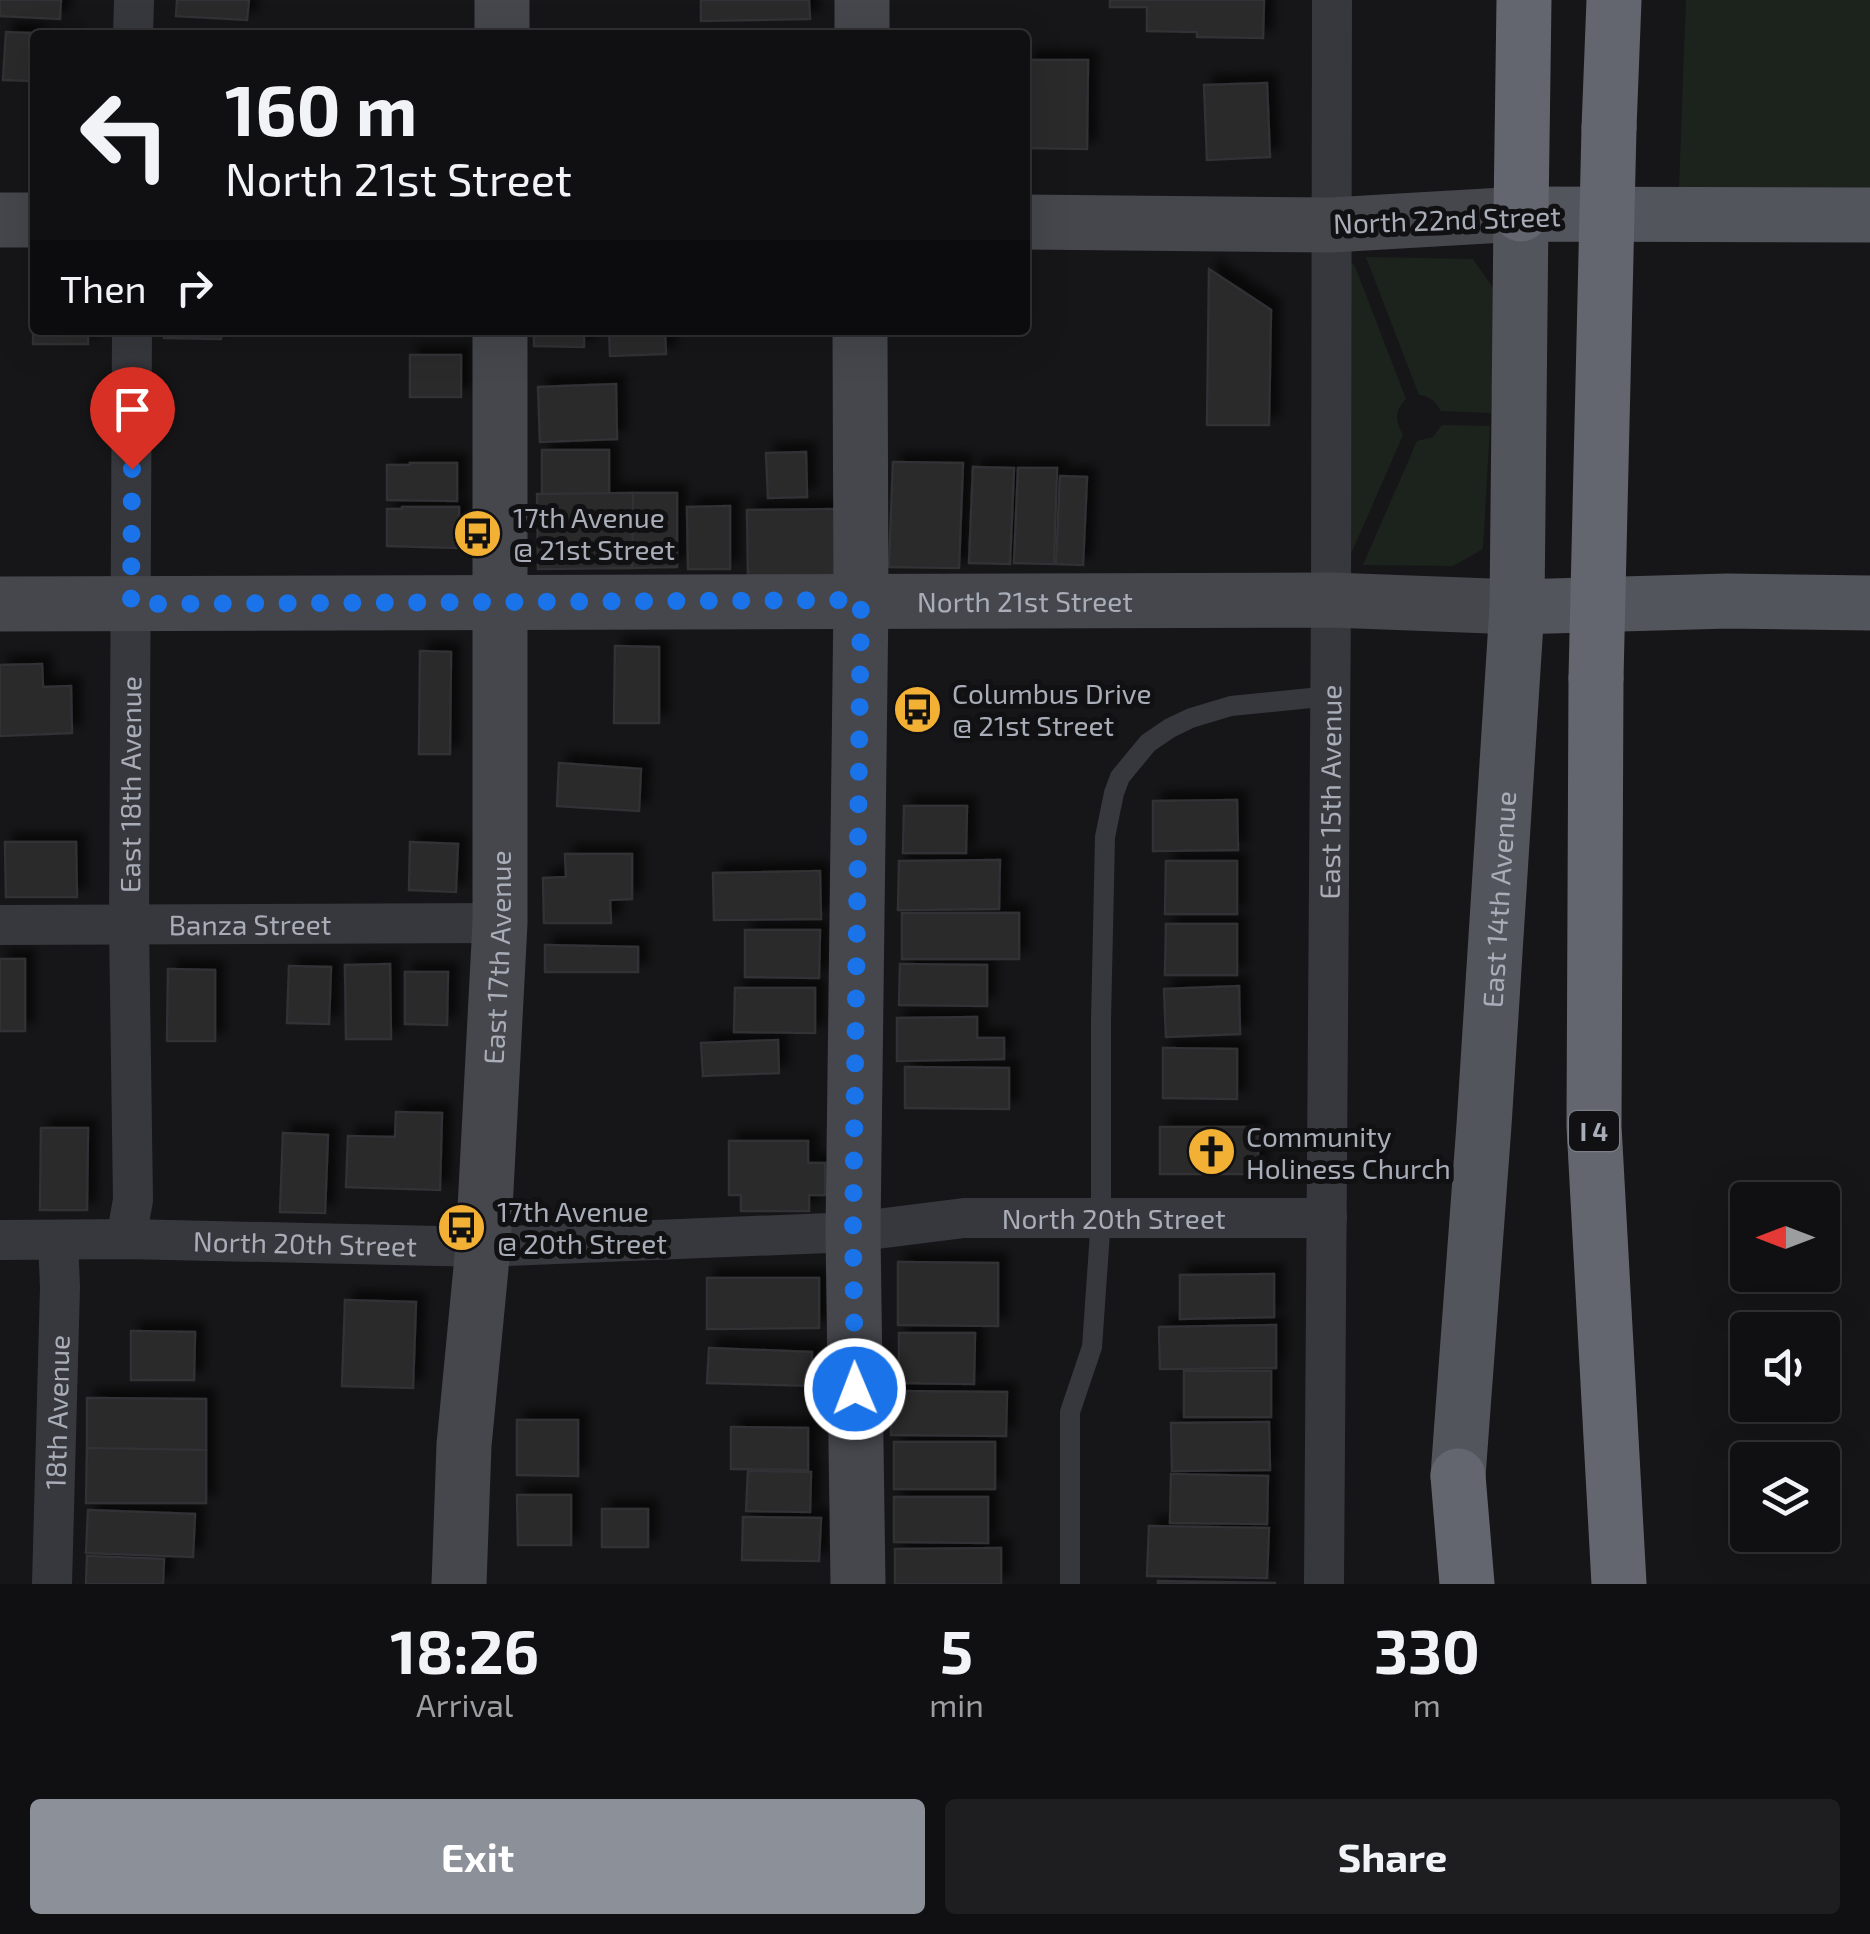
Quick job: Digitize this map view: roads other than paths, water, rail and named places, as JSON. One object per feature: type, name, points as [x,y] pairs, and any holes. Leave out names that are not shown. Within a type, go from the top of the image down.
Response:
[{"type":"highway","points":[[1520,214],[1524,0]]},
{"type":"highway","name":"I 4","points":[[1614,0],[1596,678],[1594,1126],[1619,1584]]},
{"type":"highway","points":[[1458,1476],[1467,1584]]},
{"type":"main road","points":[[502,0],[502,30]]},
{"type":"main road","points":[[862,0],[862,30]]},
{"type":"main road","name":"North 22nd Street","points":[[1030,222],[1331,225],[1520,214],[1870,214]]},
{"type":"main road","name":"East 14th Avenue","points":[[1452,1584],[1517,607],[1520,214]]},
{"type":"main road","points":[[0,220],[30,220]]},
{"type":"main road","name":"East 17th Avenue","points":[[459,1584],[464,1446],[483,1247],[500,923],[500,335]]},
{"type":"main road","points":[[858,1584],[853,1232],[861,600],[860,335]]},
{"type":"main road","name":"North 21st Street","points":[[0,604],[1331,600],[1517,607],[1728,601],[1870,602]]},
{"type":"street","points":[[134,0],[134,30]]},
{"type":"street","name":"East 15th Avenue","points":[[1324,1584],[1332,0]]},
{"type":"street","name":"East 18th Avenue","points":[[126,1239],[133,1200],[132,335]]},
{"type":"street","name":"Banza Street","points":[[0,925],[500,923]]},
{"type":"street","name":"North 20th Street","points":[[0,1240],[483,1247],[853,1232],[964,1218],[1326,1218]]},
{"type":"street","name":"18th Avenue","points":[[52,1584],[58,1240]]},
{"type":"lane","points":[[1070,1584],[1070,1412],[1092,1347],[1101,1218],[1105,837],[1114,793],[1120,777],[1148,744],[1191,718],[1231,706],[1330,696]]},
{"type":"place","name":"17th Avenue @ 21st Street","points":[[478,533]]},
{"type":"place","name":"Columbus Drive @ 21st Street","points":[[917,709]]},
{"type":"place","name":"Community Holiness Church","points":[[1211,1152]]},
{"type":"place","name":"17th Avenue @ 20th Street","points":[[462,1227]]}]
